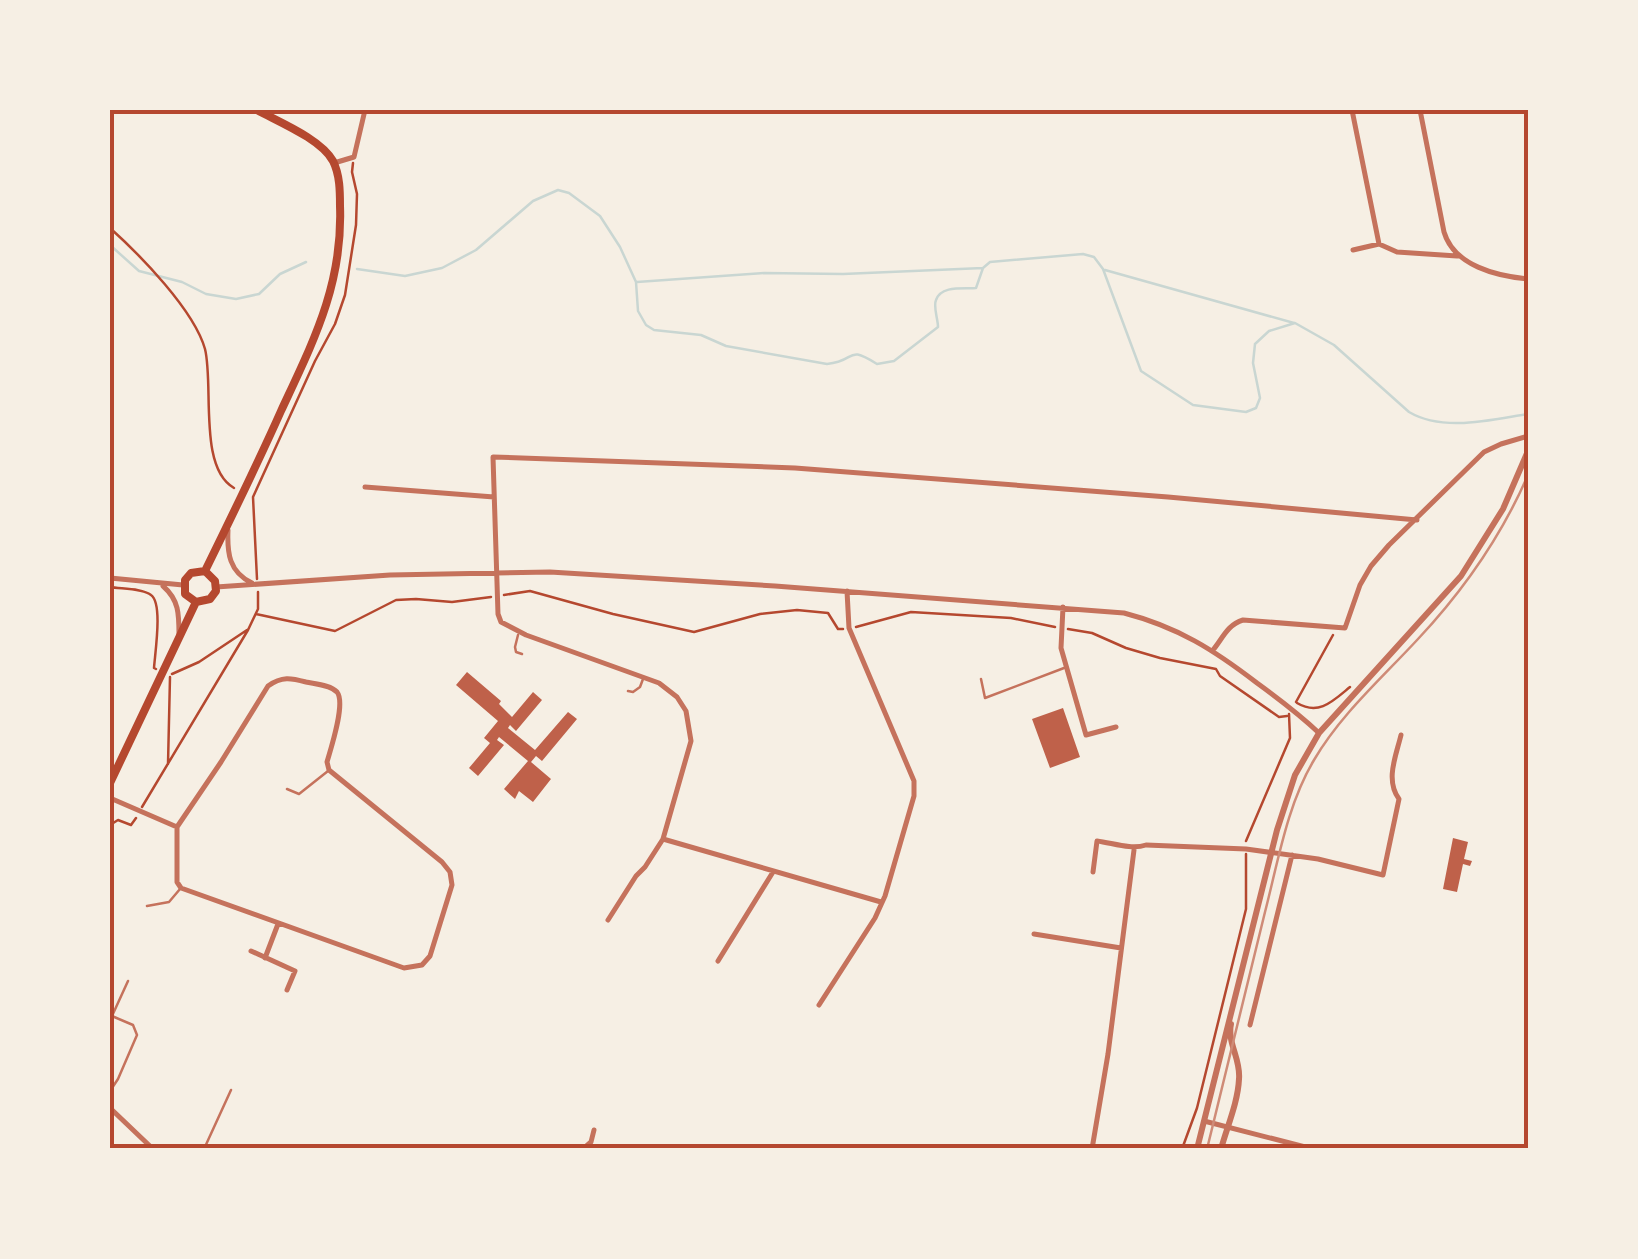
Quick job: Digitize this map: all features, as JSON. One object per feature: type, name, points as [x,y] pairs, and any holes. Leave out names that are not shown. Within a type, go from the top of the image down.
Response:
[{"type":"main road","points":[[205,571],[312,344],[335,274],[340,190],[334,163],[318,144],[257,110]]},
{"type":"main road","points":[[205,571],[213,577],[216,587],[210,599],[196,602],[185,594],[184,585],[191,573],[205,571]]},
{"type":"main road","points":[[110,784],[166,674],[196,602]]},
{"type":"street","points":[[334,163],[354,157],[365,110]]},
{"type":"street","points":[[1352,110],[1379,244]]},
{"type":"street","points":[[1420,110],[1450,246],[1460,256],[1493,273],[1528,279]]},
{"type":"street","points":[[1353,250],[1379,244],[1397,252],[1460,256]]},
{"type":"street","points":[[1213,650],[1228,628],[1243,620],[1344,628],[1371,566],[1484,452],[1528,436]]},
{"type":"street","points":[[1197,1149],[1272,853],[1296,774],[1320,734],[1461,576],[1503,509],[1528,451]]},
{"type":"street","points":[[608,920],[662,839],[691,740],[686,711],[677,697],[659,683],[501,622],[492,457],[795,468],[1417,520]]},
{"type":"street","points":[[365,487],[494,497]]},
{"type":"street","points":[[228,523],[232,566],[241,577],[256,584]]},
{"type":"street","points":[[216,587],[390,575],[616,575],[1124,614],[1192,637],[1292,709],[1320,734]]},
{"type":"street","points":[[110,578],[184,585]]},
{"type":"street","points":[[161,584],[178,606],[179,637]]},
{"type":"street","points":[[819,1006],[874,918],[893,872],[914,796],[914,781],[850,628],[847,591]]},
{"type":"street","points":[[1063,607],[1064,668],[1086,735],[1116,727]]},
{"type":"street","points":[[291,678],[334,689],[339,695],[341,705],[327,762],[329,770],[450,872],[452,885],[430,956],[422,965],[404,968],[181,888],[176,882],[177,827],[268,686],[275,681],[291,678]]},
{"type":"street","points":[[1093,872],[1097,841],[1134,849],[1146,845],[1246,849],[1383,875],[1398,798],[1391,788],[1391,778],[1401,735]]},
{"type":"street","points":[[110,798],[177,827]]},
{"type":"street","points":[[662,839],[881,902]]},
{"type":"street","points":[[1092,1149],[1134,849]]},
{"type":"street","points":[[1250,1025],[1292,855]]},
{"type":"street","points":[[718,960],[773,872]]},
{"type":"street","points":[[266,958],[278,924]]},
{"type":"street","points":[[1034,934],[1121,948]]},
{"type":"street","points":[[251,952],[295,971],[287,990]]},
{"type":"street","points":[[1221,1149],[1239,1082],[1238,1060],[1230,1035],[1236,994]]},
{"type":"street","points":[[110,1108],[153,1149]]},
{"type":"street","points":[[1204,1121],[1313,1149]]},
{"type":"street","points":[[582,1149],[594,1136],[594,1130]]},
{"type":"lane","points":[[519,632],[515,647],[522,654]]},
{"type":"lane","points":[[982,679],[985,698],[1064,668]]},
{"type":"lane","points":[[628,691],[640,687],[643,677]]},
{"type":"lane","points":[[286,788],[299,794],[329,770]]},
{"type":"lane","points":[[147,906],[169,902],[181,888]]},
{"type":"lane","points":[[110,1091],[137,1034],[133,1025],[111,1018],[128,981]]},
{"type":"lane","points":[[204,1149],[231,1090]]},
{"type":"path","points":[[110,825],[118,820],[131,825],[256,614],[254,497],[335,324],[344,295],[356,225],[354,157]]},
{"type":"path","points":[[110,228],[191,316],[206,350],[215,460],[220,476],[236,490]]},
{"type":"path","points":[[110,587],[148,593],[155,599],[154,668],[166,674],[199,662],[248,630]]},
{"type":"path","points":[[256,614],[335,631],[396,600],[452,602],[530,591],[694,632],[760,614],[796,610],[828,613],[838,629],[910,612],[1011,618],[1092,633],[1160,658],[1216,669],[1220,676],[1279,717],[1288,716],[1290,738],[1246,842],[1246,909],[1197,1108],[1182,1149]]},
{"type":"path","points":[[1337,628],[1296,702],[1308,709],[1319,709],[1353,685]]},
{"type":"path","points":[[166,674],[168,765]]},
{"type":"building","points":[[467,672],[501,701],[499,704],[512,717],[533,692],[542,700],[516,731],[510,725],[508,728],[535,750],[568,712],[577,719],[542,761],[536,756],[531,762],[551,779],[533,802],[519,791],[515,799],[504,789],[528,761],[499,737],[497,740],[504,745],[478,776],[469,768],[490,743],[484,738],[498,721],[456,685]]},
{"type":"building","points":[[1063,708],[1080,757],[1050,768],[1032,719]]},
{"type":"building","points":[[1453,838],[1468,842],[1464,859],[1472,861],[1470,866],[1463,864],[1457,892],[1443,889]]},
{"type":"waterway","points":[[357,269],[405,276],[442,268],[476,250],[533,201],[558,190],[569,193],[600,216],[636,282],[638,311],[654,330],[701,335],[726,346],[827,364],[855,354],[877,364],[894,361],[938,327],[935,306],[939,295],[953,289],[976,288],[983,268],[990,262],[1083,254],[1094,257],[1103,269],[1141,371],[1193,405],[1246,412],[1256,408],[1260,398],[1253,363],[1255,344],[1269,331],[1295,323],[1334,345],[1409,412],[1422,418],[1467,423],[1527,414]]},
{"type":"waterway","points":[[110,245],[139,271],[182,282],[206,294],[236,299],[259,294],[280,274],[306,262]]},
{"type":"waterway","points":[[637,282],[764,273],[983,268]]},
{"type":"waterway","points":[[1105,270],[1294,323]]},
{"type":"tram line","points":[[1207,1149],[1284,834],[1305,777],[1337,727],[1466,582],[1506,520],[1528,475]]}]
